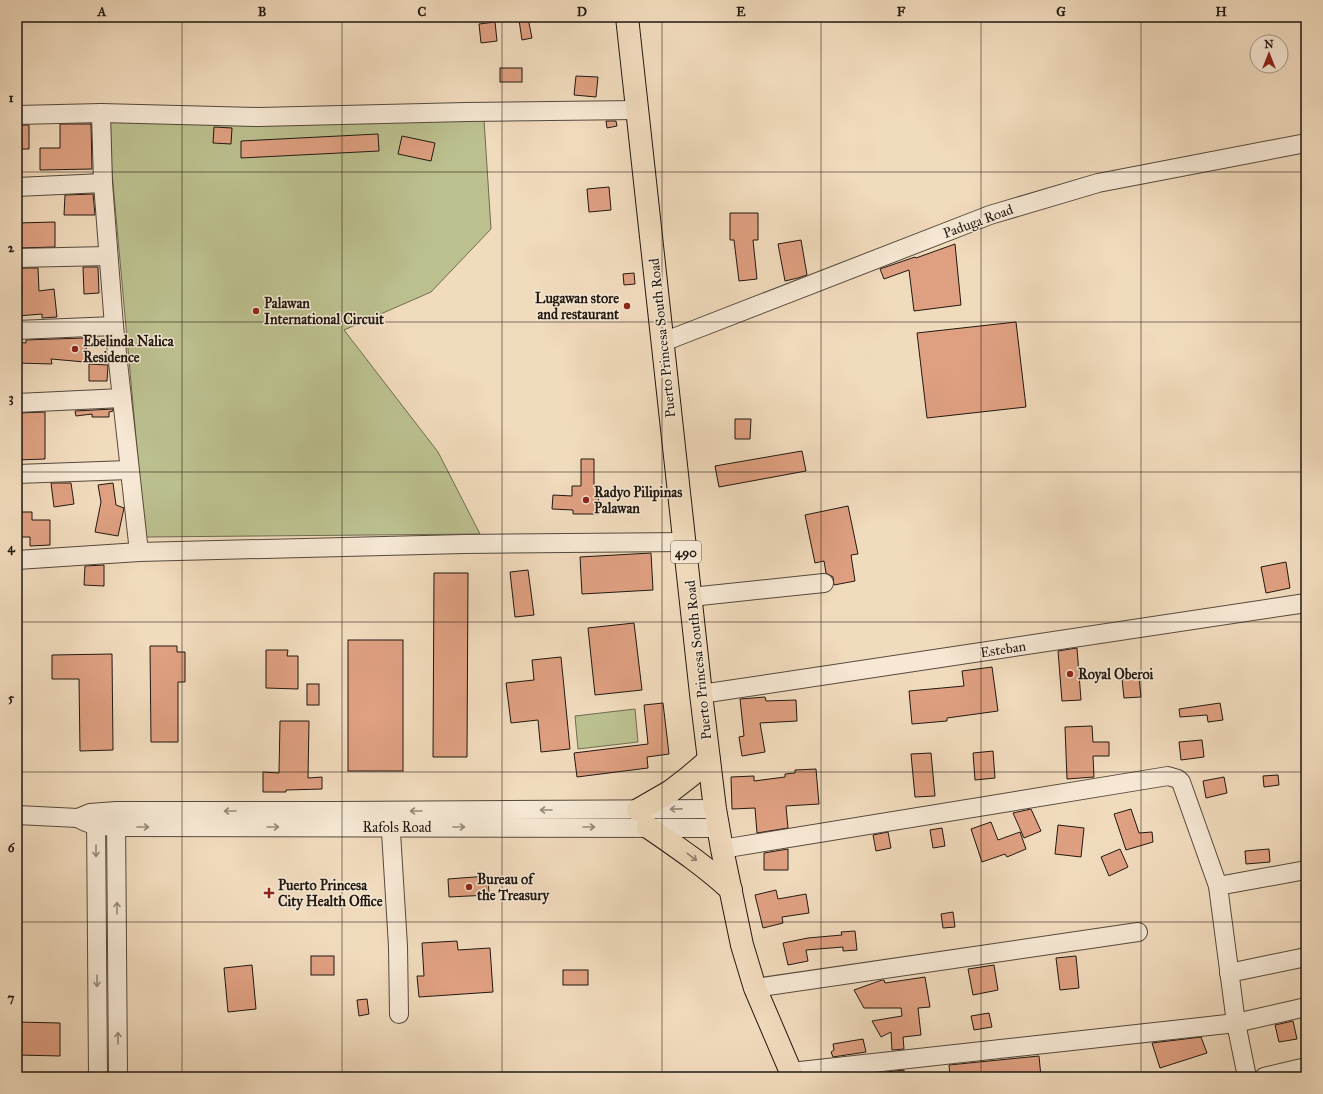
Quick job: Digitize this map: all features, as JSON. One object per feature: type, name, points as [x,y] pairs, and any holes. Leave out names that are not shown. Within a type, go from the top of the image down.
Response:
[{"type":"main road","name":"Puerto Princesa South Road","points":[[627,17],[701,694],[717,818],[742,945],[755,988],[792,1074]]},
{"type":"main road","points":[[709,760],[671,791],[643,818],[731,890]]},
{"type":"street","points":[[17,115],[101,113],[259,118],[466,112],[637,110]]},
{"type":"street","points":[[101,113],[103,183],[114,326],[139,552]]},
{"type":"street","name":"Paduga Road","points":[[663,342],[990,215],[1098,183],[1306,143]]},
{"type":"street","points":[[17,187],[103,183]]},
{"type":"street","points":[[17,258],[108,256]]},
{"type":"street","points":[[17,330],[114,326]]},
{"type":"street","points":[[17,403],[122,398]]},
{"type":"street","points":[[17,474],[129,470]]},
{"type":"street","points":[[17,560],[139,552],[464,544],[685,542]]},
{"type":"street","points":[[691,597],[824,583]]},
{"type":"street","name":"Esteban","points":[[701,694],[1306,603]]},
{"type":"street","points":[[722,849],[1168,776],[1178,779],[1181,782],[1218,886],[1236,1023],[1247,1077]]},
{"type":"street","name":"Rafols Road","points":[[17,815],[78,818],[84,822],[96,819],[717,818]]},
{"type":"street","points":[[96,819],[98,1077]]},
{"type":"street","points":[[116,819],[118,1077]]},
{"type":"street","points":[[390,819],[398,946],[398,1014]]},
{"type":"street","points":[[1218,886],[1306,870]]},
{"type":"street","points":[[755,988],[1138,932]]},
{"type":"street","points":[[1229,973],[1306,957]]},
{"type":"street","points":[[792,1074],[1236,1023],[1306,1008]]},
{"type":"street","points":[[1264,1077],[1306,1067]]},
{"type":"green space","name":"Palawan International Circuit","points":[[107,117],[484,120],[491,229],[431,292],[344,330],[438,452],[480,534],[145,537]]},
{"type":"green space","points":[[635,709],[638,742],[578,749],[575,716]]},
{"type":"building","points":[[528,18],[532,38],[522,40],[519,20]]},
{"type":"building","points":[[495,22],[497,41],[481,43],[479,24]]},
{"type":"building","points":[[500,68],[522,68],[522,82],[500,82]]},
{"type":"building","points":[[576,76],[598,77],[596,97],[574,95]]},
{"type":"building","points":[[606,121],[616,121],[617,126],[607,128]]},
{"type":"building","points":[[60,124],[91,124],[92,169],[40,170],[40,148],[60,148]]},
{"type":"building","points":[[19,125],[29,125],[29,149],[17,149]]},
{"type":"building","points":[[214,127],[232,128],[231,144],[213,143]]},
{"type":"building","points":[[378,134],[379,151],[241,158],[241,141]]},
{"type":"building","points":[[402,136],[435,143],[431,161],[398,154]]},
{"type":"building","points":[[609,187],[611,210],[589,212],[587,189]]},
{"type":"building","points":[[93,194],[95,215],[64,215],[65,195]]},
{"type":"building","points":[[730,213],[758,213],[758,240],[753,240],[757,279],[739,281],[734,240],[730,240]]},
{"type":"building","points":[[55,222],[55,247],[17,248],[17,223]]},
{"type":"building","points":[[801,240],[807,275],[785,281],[778,244]]},
{"type":"building","points":[[955,244],[961,305],[914,311],[909,270],[884,279],[880,269]]},
{"type":"building","points":[[83,267],[98,267],[99,293],[84,294]]},
{"type":"building","points":[[21,268],[38,268],[39,291],[54,289],[57,317],[42,318],[42,314],[17,316],[17,295],[22,295]]},
{"type":"building","points":[[634,273],[635,284],[624,285],[623,274]]},
{"type":"building","points":[[1016,322],[1026,407],[927,418],[917,333]]},
{"type":"building","points":[[87,338],[85,362],[51,359],[52,364],[17,363],[17,342],[26,343],[26,340]]},
{"type":"building","points":[[89,364],[108,365],[107,381],[89,381]]},
{"type":"building","points":[[113,409],[113,411],[109,412],[109,417],[92,417],[92,414],[76,416],[75,411]]},
{"type":"building","points":[[45,412],[45,459],[17,460],[17,413]]},
{"type":"building","points":[[735,419],[751,419],[750,439],[735,439]]},
{"type":"building","points":[[802,451],[806,471],[719,487],[715,466]]},
{"type":"building","points":[[581,459],[594,459],[594,486],[598,486],[599,514],[573,514],[573,510],[552,509],[553,495],[572,496],[572,486],[581,486]]},
{"type":"building","points":[[51,483],[71,483],[74,504],[54,507]]},
{"type":"building","points":[[113,483],[116,505],[124,508],[118,536],[95,532],[101,502],[98,485]]},
{"type":"building","points":[[848,506],[858,554],[851,555],[855,581],[834,585],[833,577],[826,573],[824,561],[815,563],[805,515]]},
{"type":"building","points":[[17,512],[32,512],[32,520],[50,520],[50,545],[30,546],[30,537],[17,537]]},
{"type":"building","points":[[651,553],[653,590],[582,594],[580,557]]},
{"type":"building","points":[[1286,562],[1290,588],[1266,593],[1261,567]]},
{"type":"building","points":[[104,565],[104,586],[84,585],[85,566]]},
{"type":"building","points":[[528,570],[534,615],[515,617],[510,572]]},
{"type":"building","points":[[434,573],[468,573],[467,757],[433,757]]},
{"type":"building","points":[[634,623],[642,690],[595,695],[588,628]]},
{"type":"building","points":[[348,640],[403,640],[403,771],[348,771]]},
{"type":"building","points":[[150,646],[177,646],[177,652],[185,652],[185,682],[178,682],[178,742],[151,742]]},
{"type":"building","points":[[1077,648],[1081,700],[1062,701],[1058,651]]},
{"type":"building","points":[[266,650],[288,650],[287,656],[298,656],[298,689],[266,688]]},
{"type":"building","points":[[112,654],[113,750],[80,751],[79,679],[52,679],[52,655]]},
{"type":"building","points":[[561,657],[570,749],[541,752],[538,720],[511,723],[506,683],[534,680],[532,660]]},
{"type":"building","points":[[992,667],[998,711],[947,718],[947,721],[912,724],[909,691],[964,686],[962,671]]},
{"type":"building","points":[[1139,677],[1141,697],[1124,698],[1122,679]]},
{"type":"building","points":[[307,684],[319,684],[319,705],[307,705]]},
{"type":"building","points":[[765,697],[766,701],[796,700],[797,721],[760,723],[765,752],[742,756],[739,737],[744,736],[740,699]]},
{"type":"building","points":[[663,703],[669,754],[647,757],[648,768],[577,777],[574,753],[648,744],[644,705]]},
{"type":"building","points":[[1220,703],[1223,720],[1208,722],[1207,715],[1180,717],[1179,709]]},
{"type":"building","points":[[280,721],[309,721],[308,778],[322,777],[322,789],[263,792],[263,772],[279,773]]},
{"type":"building","points":[[1092,726],[1093,742],[1109,742],[1109,756],[1093,756],[1094,777],[1067,779],[1065,727]]},
{"type":"building","points":[[1202,740],[1204,757],[1181,760],[1179,742]]},
{"type":"building","points":[[993,751],[995,778],[975,780],[973,753]]},
{"type":"building","points":[[931,753],[935,796],[915,797],[911,754]]},
{"type":"building","points":[[816,769],[819,804],[786,806],[788,828],[757,833],[755,808],[732,809],[731,777],[754,776],[754,781],[785,777],[785,774],[795,773],[795,770]]},
{"type":"building","points":[[1278,775],[1279,785],[1264,787],[1263,776]]},
{"type":"building","points":[[1224,777],[1227,793],[1206,798],[1203,781]]},
{"type":"building","points":[[1031,809],[1041,831],[1024,838],[1013,813]]},
{"type":"building","points":[[1131,809],[1139,833],[1152,832],[1153,842],[1126,850],[1114,814]]},
{"type":"building","points":[[991,822],[998,840],[1020,832],[1026,849],[1007,857],[1005,854],[982,862],[971,829]]},
{"type":"building","points":[[1058,825],[1084,828],[1081,857],[1055,854]]},
{"type":"building","points":[[942,828],[945,846],[933,848],[930,830]]},
{"type":"building","points":[[888,832],[891,848],[876,851],[873,835]]},
{"type":"building","points":[[788,849],[788,870],[764,870],[764,853]]},
{"type":"building","points":[[1120,849],[1128,867],[1109,876],[1101,857]]},
{"type":"building","points":[[1269,849],[1270,862],[1246,864],[1245,851]]},
{"type":"building","name":"Bureau of the Treasury","points":[[488,876],[489,895],[449,897],[448,879]]},
{"type":"building","points":[[776,890],[778,899],[806,894],[809,913],[782,917],[783,923],[763,928],[755,895]]},
{"type":"building","points":[[953,912],[955,927],[943,928],[941,914]]},
{"type":"building","points":[[855,931],[857,950],[843,951],[843,947],[806,950],[808,961],[788,965],[783,943],[808,938],[842,935],[841,932]]},
{"type":"building","points":[[457,941],[458,950],[490,948],[493,992],[419,997],[417,976],[424,976],[422,943]]},
{"type":"building","points":[[311,956],[334,956],[334,975],[311,975]]},
{"type":"building","points":[[1076,956],[1079,988],[1060,990],[1056,958]]},
{"type":"building","points":[[252,965],[256,1009],[228,1012],[224,968]]},
{"type":"building","points":[[994,965],[998,990],[973,995],[968,969]]},
{"type":"building","points":[[563,970],[588,970],[588,985],[563,985]]},
{"type":"building","points":[[925,977],[930,1007],[918,1008],[921,1035],[903,1037],[904,1049],[892,1050],[891,1032],[881,1037],[872,1021],[902,1016],[901,1008],[864,1008],[854,990],[882,980],[884,980],[885,983]]},
{"type":"building","points":[[367,999],[369,1014],[359,1016],[357,1000]]},
{"type":"building","points":[[989,1013],[992,1027],[974,1030],[971,1016]]},
{"type":"building","points":[[1293,1021],[1297,1039],[1279,1042],[1275,1025]]},
{"type":"building","points":[[17,1022],[60,1023],[60,1056],[17,1055]]},
{"type":"building","points":[[1201,1037],[1207,1053],[1160,1068],[1152,1043]]},
{"type":"building","points":[[863,1039],[866,1052],[833,1057],[831,1052],[834,1050],[833,1044]]},
{"type":"building","points":[[1039,1056],[1041,1077],[950,1077],[949,1065]]},
{"type":"building","points":[[904,1070],[904,1077],[886,1077],[886,1072]]},
{"type":"place","name":"Lugawan store and restaurant","points":[[627,306]]},
{"type":"place","name":"Palawan International Circuit","points":[[256,311]]},
{"type":"place","name":"Ebelinda Nalica Residence","points":[[75,349]]},
{"type":"place","name":"Radyo Pilipinas Palawan","points":[[586,500]]},
{"type":"place","name":"Royal Oberoi","points":[[1070,674]]},
{"type":"place","name":"Bureau of the Treasury","points":[[469,887]]},
{"type":"place","name":"Puerto Princesa City Health Office","points":[[269,893]]}]
